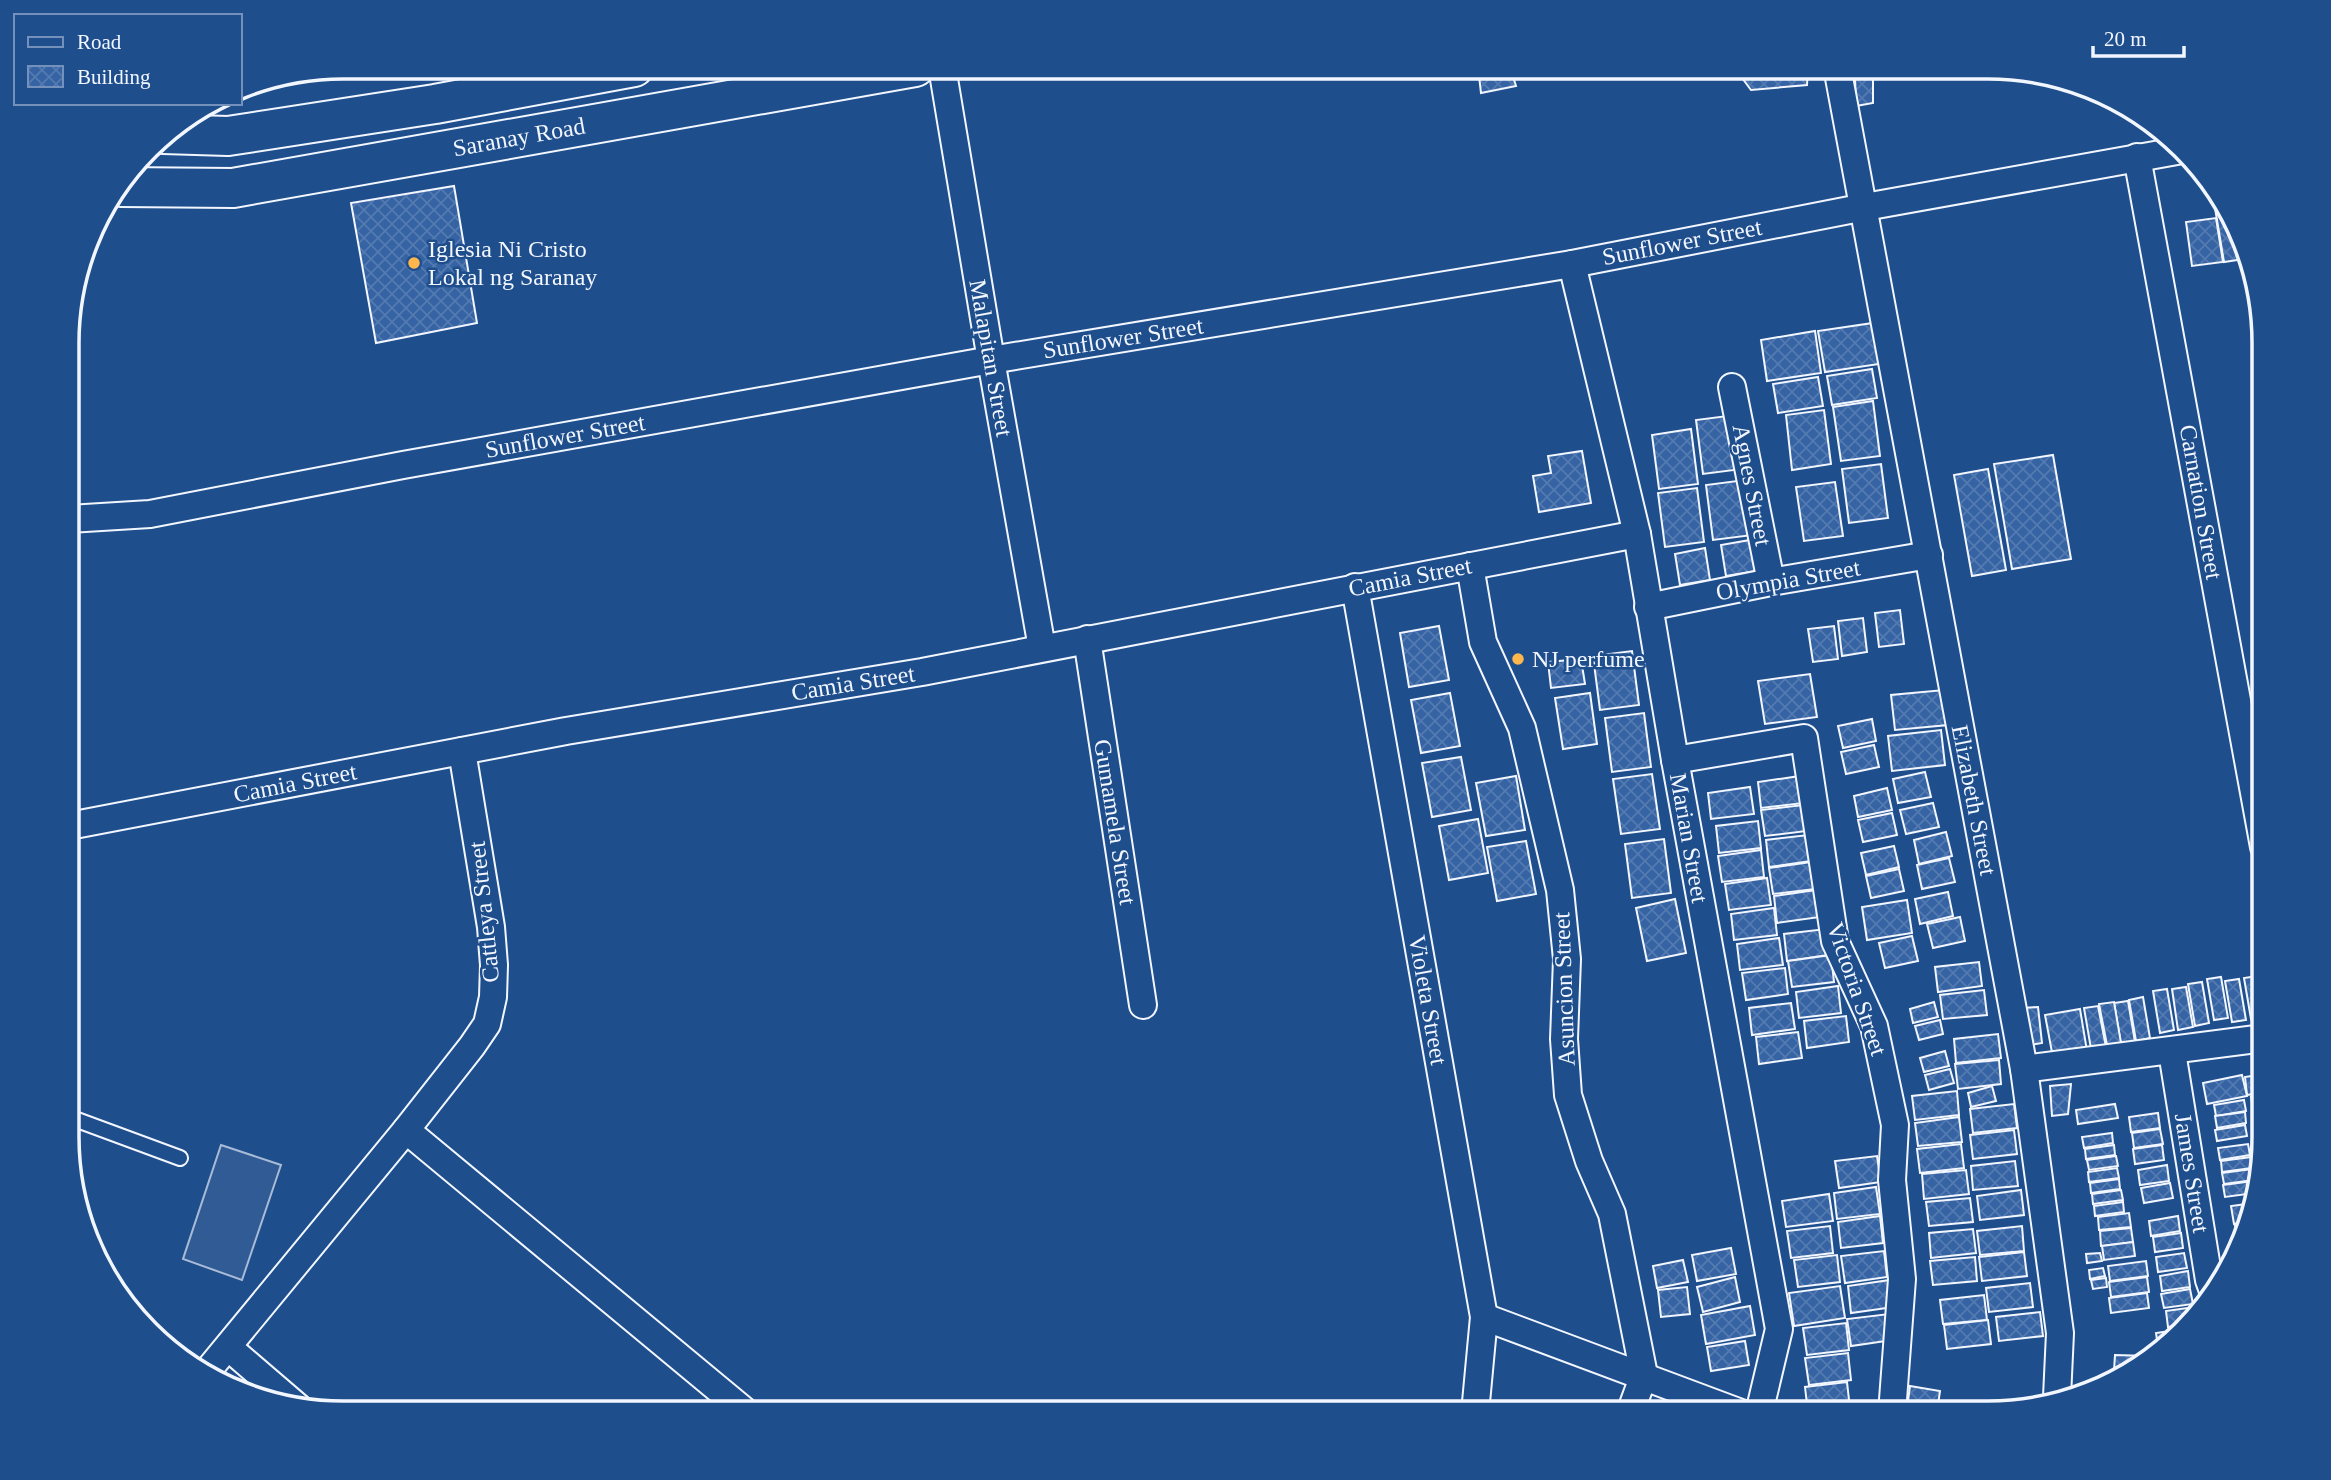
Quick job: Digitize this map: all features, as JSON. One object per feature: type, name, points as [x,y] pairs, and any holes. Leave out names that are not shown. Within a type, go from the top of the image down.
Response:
[{"type":"street","name":"Saranay Road","points":[[180,135],[228,136],[435,104],[566,79]]},
{"type":"street","name":"Saranay Road","points":[[129,187],[233,188],[842,79]]},
{"type":"street","name":"Malapitan Street","points":[[944,79],[1042,648]]},
{"type":"street","name":"Elizabeth Street","points":[[1840,79],[2024,1069],[2060,1333],[2057,1392]]},
{"type":"street","name":"Sunflower Street","points":[[79,518],[150,514],[402,465],[991,360],[1572,264],[1865,207],[2171,152]]},
{"type":"street","name":"Carnation Street","points":[[2137,157],[2252,782]]},
{"type":"street","name":"Marian Street","points":[[1572,264],[1637,534],[1675,760],[1779,1329],[1762,1401]]},
{"type":"street","name":"Agnes Street","points":[[1732,387],[1771,582]]},
{"type":"street","name":"Camia Street","points":[[79,824],[699,707],[922,672],[1637,534]]},
{"type":"street","name":"Olympia Street","points":[[1648,607],[1771,582],[1929,555]]},
{"type":"street","name":"Asuncion Street","points":[[1470,566],[1483,642],[1522,728],[1560,890],[1567,959],[1564,1039],[1568,1095],[1589,1161],[1612,1214],[1644,1375]]},
{"type":"street","name":"Violeta Street","points":[[1355,587],[1484,1317],[1476,1401]]},
{"type":"street","name":"Gumamela Street","points":[[1087,639],[1143,1005]]},
{"type":"street","name":"Victoria Street","points":[[1675,760],[1804,738],[1835,941],[1874,1026],[1895,1125],[1892,1180],[1902,1279],[1893,1401]]},
{"type":"street","name":"Cattleya Street","points":[[212,1366],[407,1130],[486,1024],[494,997],[491,927],[462,751]]},
{"type":"street","points":[[2024,1069],[2252,1040]]},
{"type":"street","name":"James Street","points":[[2172,1052],[2210,1281]]},
{"type":"street","points":[[407,1130],[733,1401]]},
{"type":"street","points":[[1484,1317],[1710,1401]]},
{"type":"street","points":[[228,1347],[282,1394]]},
{"type":"street","points":[[1634,1401],[1644,1375]]},
{"type":"lane","points":[[79,1121],[180,1158]]},
{"type":"shaded area","points":[[221,1145],[281,1165],[242,1280],[183,1259]]},
{"type":"building","points":[[1479,79],[1514,79],[1516,86],[1481,93]]},
{"type":"building","points":[[1743,79],[1807,79],[1807,85],[1751,90]]},
{"type":"building","points":[[1855,79],[1873,79],[1873,103],[1856,106]]},
{"type":"building","name":"Iglesia Ni Cristo Lokal ng Saranay","points":[[454,186],[477,323],[376,343],[351,203]]},
{"type":"building","points":[[2215,208],[2239,260],[2224,262]]},
{"type":"building","points":[[2216,218],[2223,262],[2192,266],[2186,222]]},
{"type":"building","points":[[1873,323],[1879,364],[1825,372],[1818,331]]},
{"type":"building","points":[[1815,331],[1821,373],[1767,381],[1761,340]]},
{"type":"building","points":[[1872,369],[1877,398],[1832,405],[1827,376]]},
{"type":"building","points":[[1818,377],[1823,406],[1778,413],[1773,384]]},
{"type":"building","points":[[1873,401],[1880,456],[1841,461],[1833,407]]},
{"type":"building","points":[[1824,410],[1831,464],[1792,470],[1786,415]]},
{"type":"building","points":[[1735,415],[1742,469],[1703,474],[1696,420]]},
{"type":"building","points":[[1691,429],[1698,484],[1659,489],[1652,435]]},
{"type":"building","points":[[1582,451],[1591,503],[1539,512],[1533,476],[1551,473],[1548,456]]},
{"type":"building","points":[[2053,455],[2071,559],[2012,569],[1994,464]]},
{"type":"building","points":[[1881,464],[1888,518],[1849,523],[1842,469]]},
{"type":"building","points":[[1988,469],[2006,570],[1972,576],[1954,475]]},
{"type":"building","points":[[1745,480],[1753,535],[1713,540],[1706,485]]},
{"type":"building","points":[[1835,482],[1843,536],[1804,541],[1796,487]]},
{"type":"building","points":[[1697,488],[1704,542],[1665,547],[1658,493]]},
{"type":"building","points":[[1750,540],[1756,571],[1726,576],[1721,545]]},
{"type":"building","points":[[1705,548],[1710,580],[1680,585],[1675,554]]},
{"type":"building","points":[[1900,610],[1904,644],[1879,647],[1875,613]]},
{"type":"building","points":[[1863,618],[1867,652],[1842,656],[1838,621]]},
{"type":"building","points":[[1439,626],[1449,680],[1409,687],[1400,633]]},
{"type":"building","points":[[1834,626],[1838,659],[1813,662],[1808,629]]},
{"type":"building","points":[[1632,651],[1639,705],[1600,710],[1593,656]]},
{"type":"building","points":[[1581,659],[1585,684],[1551,688],[1548,662]]},
{"type":"building","points":[[1810,674],[1817,717],[1765,724],[1758,681]]},
{"type":"building","points":[[1944,690],[1948,725],[1895,730],[1891,695]]},
{"type":"building","points":[[1450,693],[1460,746],[1421,753],[1411,700]]},
{"type":"building","points":[[1590,693],[1597,744],[1563,749],[1555,698]]},
{"type":"building","points":[[1644,713],[1651,767],[1612,772],[1605,718]]},
{"type":"building","points":[[1872,719],[1876,741],[1843,748],[1838,726]]},
{"type":"building","points":[[1941,730],[1945,765],[1892,771],[1888,736]]},
{"type":"building","points":[[1874,745],[1879,767],[1846,774],[1841,752]]},
{"type":"building","points":[[1461,757],[1471,810],[1432,817],[1422,763]]},
{"type":"building","points":[[1925,772],[1931,797],[1898,803],[1893,779]]},
{"type":"building","points":[[1652,774],[1660,829],[1621,834],[1613,779]]},
{"type":"building","points":[[1516,776],[1525,830],[1486,836],[1476,783]]},
{"type":"building","points":[[1800,776],[1804,803],[1761,808],[1758,782]]},
{"type":"building","points":[[1750,787],[1754,814],[1711,819],[1708,793]]},
{"type":"building","points":[[1887,788],[1892,810],[1858,817],[1854,796]]},
{"type":"building","points":[[1933,803],[1939,827],[1906,834],[1900,810]]},
{"type":"building","points":[[1803,805],[1807,831],[1765,836],[1761,810]]},
{"type":"building","points":[[1892,813],[1897,835],[1863,842],[1858,820]]},
{"type":"building","points":[[1478,819],[1488,873],[1449,880],[1439,826]]},
{"type":"building","points":[[1758,821],[1761,848],[1719,853],[1716,826]]},
{"type":"building","points":[[1946,832],[1952,856],[1919,864],[1914,840]]},
{"type":"building","points":[[1808,835],[1811,861],[1769,867],[1766,840]]},
{"type":"building","points":[[1664,839],[1671,893],[1632,898],[1625,844]]},
{"type":"building","points":[[1526,841],[1536,894],[1497,901],[1487,847]]},
{"type":"building","points":[[1894,846],[1899,867],[1866,875],[1861,853]]},
{"type":"building","points":[[1761,850],[1764,877],[1722,882],[1718,856]]},
{"type":"building","points":[[1949,858],[1955,882],[1922,889],[1917,865]]},
{"type":"building","points":[[1811,862],[1815,889],[1773,894],[1769,868]]},
{"type":"building","points":[[1899,869],[1904,891],[1871,898],[1866,876]]},
{"type":"building","points":[[1767,878],[1771,905],[1729,910],[1725,884]]},
{"type":"building","points":[[1816,890],[1820,917],[1777,923],[1774,896]]},
{"type":"building","points":[[1948,892],[1953,916],[1920,924],[1915,899]]},
{"type":"building","points":[[1675,899],[1686,953],[1647,961],[1636,908]]},
{"type":"building","points":[[1907,900],[1912,933],[1867,940],[1862,907]]},
{"type":"building","points":[[1774,908],[1777,935],[1734,940],[1731,914]]},
{"type":"building","points":[[1960,917],[1965,941],[1933,948],[1927,924]]},
{"type":"building","points":[[1826,929],[1829,955],[1787,961],[1784,934]]},
{"type":"building","points":[[1912,936],[1918,961],[1885,968],[1879,943]]},
{"type":"building","points":[[1779,938],[1783,965],[1740,970],[1737,944]]},
{"type":"building","points":[[1831,955],[1834,982],[1792,987],[1788,961]]},
{"type":"building","points":[[1979,962],[1982,986],[1938,992],[1935,967]]},
{"type":"building","points":[[1785,968],[1788,994],[1746,1000],[1742,973]]},
{"type":"building","points":[[2221,977],[2228,1018],[2214,1020],[2207,979]]},
{"type":"building","points":[[2252,977],[2252,1019],[2251,1019],[2244,978]]},
{"type":"building","points":[[2239,979],[2246,1020],[2232,1022],[2225,981]]},
{"type":"building","points":[[2202,982],[2209,1023],[2195,1026],[2188,984]]},
{"type":"building","points":[[1838,986],[1841,1013],[1799,1018],[1796,992]]},
{"type":"building","points":[[2186,987],[2193,1027],[2178,1030],[2172,989]]},
{"type":"building","points":[[2167,989],[2174,1030],[2160,1033],[2153,991]]},
{"type":"building","points":[[1984,990],[1987,1015],[1943,1019],[1940,995]]},
{"type":"building","points":[[2143,997],[2150,1038],[2136,1041],[2129,1000]]},
{"type":"building","points":[[2128,1001],[2135,1042],[2121,1044],[2114,1003]]},
{"type":"building","points":[[1934,1002],[1938,1017],[1913,1023],[1910,1009]]},
{"type":"building","points":[[2114,1002],[2121,1043],[2107,1045],[2099,1004]]},
{"type":"building","points":[[1791,1003],[1795,1029],[1752,1035],[1749,1008]]},
{"type":"building","points":[[2098,1006],[2106,1047],[2091,1049],[2084,1008]]},
{"type":"building","points":[[2038,1007],[2042,1043],[2030,1045],[2022,1008]]},
{"type":"building","points":[[2080,1009],[2088,1057],[2054,1063],[2045,1015]]},
{"type":"building","points":[[1846,1016],[1849,1042],[1807,1048],[1804,1021]]},
{"type":"building","points":[[1940,1020],[1943,1034],[1919,1040],[1915,1026]]},
{"type":"building","points":[[1798,1032],[1802,1058],[1759,1064],[1756,1037]]},
{"type":"building","points":[[1998,1034],[2001,1058],[1956,1063],[1954,1039]]},
{"type":"building","points":[[1945,1051],[1949,1066],[1924,1072],[1920,1058]]},
{"type":"building","points":[[1999,1060],[2001,1084],[1958,1089],[1955,1064]]},
{"type":"building","points":[[1950,1069],[1954,1083],[1929,1090],[1925,1075]]},
{"type":"building","points":[[2242,1075],[2247,1096],[2207,1104],[2203,1083]]},
{"type":"building","points":[[2252,1076],[2252,1094],[2247,1095],[2245,1077]]},
{"type":"building","points":[[2071,1084],[2068,1114],[2052,1116],[2050,1086]]},
{"type":"building","points":[[1992,1086],[1996,1101],[1971,1107],[1968,1093]]},
{"type":"building","points":[[1957,1091],[1959,1115],[1915,1120],[1912,1096]]},
{"type":"building","points":[[2244,1100],[2246,1111],[2216,1116],[2214,1105]]},
{"type":"building","points":[[2014,1104],[2017,1128],[1973,1133],[1970,1109]]},
{"type":"building","points":[[2115,1104],[2118,1118],[2078,1124],[2076,1110]]},
{"type":"building","points":[[2245,1112],[2246,1123],[2217,1128],[2215,1116]]},
{"type":"building","points":[[2158,1113],[2160,1128],[2131,1132],[2129,1117]]},
{"type":"building","points":[[1959,1117],[1962,1142],[1918,1146],[1915,1123]]},
{"type":"building","points":[[2245,1125],[2247,1136],[2217,1141],[2215,1130]]},
{"type":"building","points":[[2160,1129],[2163,1144],[2134,1148],[2132,1133]]},
{"type":"building","points":[[2014,1130],[2017,1154],[1973,1159],[1970,1135]]},
{"type":"building","points":[[2112,1133],[2113,1143],[2084,1148],[2082,1137]]},
{"type":"building","points":[[1961,1144],[1964,1168],[1920,1173],[1917,1149]]},
{"type":"building","points":[[2248,1144],[2250,1155],[2220,1160],[2218,1148]]},
{"type":"building","points":[[2114,1145],[2115,1155],[2086,1159],[2085,1149]]},
{"type":"building","points":[[2162,1145],[2164,1160],[2135,1164],[2133,1149]]},
{"type":"building","points":[[1877,1156],[1881,1182],[1839,1188],[1835,1161]]},
{"type":"building","points":[[2116,1156],[2118,1166],[2089,1170],[2087,1160]]},
{"type":"building","points":[[2251,1157],[2251,1160],[2250,1168],[2222,1172],[2221,1161]]},
{"type":"building","points":[[2015,1161],[2018,1186],[1973,1190],[1971,1166]]},
{"type":"building","points":[[2167,1165],[2169,1181],[2140,1185],[2138,1170]]},
{"type":"building","points":[[2117,1168],[2119,1178],[2089,1182],[2088,1172]]},
{"type":"building","points":[[2250,1169],[2248,1181],[2224,1184],[2222,1173]]},
{"type":"building","points":[[1966,1170],[1969,1194],[1924,1199],[1922,1174]]},
{"type":"building","points":[[2119,1179],[2120,1189],[2091,1193],[2090,1183]]},
{"type":"building","points":[[2248,1182],[2246,1194],[2225,1197],[2223,1185]]},
{"type":"building","points":[[2170,1183],[2173,1198],[2144,1203],[2141,1188]]},
{"type":"building","points":[[1876,1187],[1880,1214],[1837,1219],[1834,1193]]},
{"type":"building","points":[[2021,1190],[2024,1215],[1980,1220],[1977,1196]]},
{"type":"building","points":[[2121,1190],[2123,1200],[2093,1204],[2092,1194]]},
{"type":"building","points":[[1829,1194],[1833,1221],[1786,1227],[1782,1201]]},
{"type":"building","points":[[1970,1198],[1973,1222],[1929,1226],[1926,1202]]},
{"type":"building","points":[[2123,1202],[2124,1212],[2095,1216],[2094,1206]]},
{"type":"building","points":[[2243,1204],[2237,1223],[2234,1224],[2231,1206]]},
{"type":"building","points":[[2129,1213],[2131,1227],[2099,1230],[2098,1217]]},
{"type":"building","points":[[1880,1216],[1883,1243],[1841,1248],[1838,1222]]},
{"type":"building","points":[[2178,1216],[2180,1231],[2151,1236],[2149,1221]]},
{"type":"building","points":[[1830,1226],[1833,1253],[1791,1258],[1787,1231]]},
{"type":"building","points":[[2022,1226],[2024,1251],[1980,1255],[1977,1231]]},
{"type":"building","points":[[2131,1228],[2133,1242],[2101,1246],[2100,1231]]},
{"type":"building","points":[[1973,1229],[1976,1253],[1931,1258],[1929,1233]]},
{"type":"building","points":[[2181,1233],[2183,1248],[2155,1252],[2153,1237]]},
{"type":"building","points":[[2133,1242],[2135,1256],[2104,1260],[2102,1246]]},
{"type":"building","points":[[1731,1248],[1736,1274],[1697,1281],[1692,1255]]},
{"type":"building","points":[[1884,1251],[1887,1277],[1845,1283],[1841,1256]]},
{"type":"building","points":[[2024,1252],[2027,1276],[1982,1281],[1979,1257]]},
{"type":"building","points":[[2100,1253],[2102,1261],[2087,1263],[2086,1254]]},
{"type":"building","points":[[2184,1253],[2187,1268],[2158,1272],[2156,1257]]},
{"type":"building","points":[[1837,1255],[1840,1282],[1798,1287],[1794,1260]]},
{"type":"building","points":[[1975,1257],[1977,1281],[1933,1285],[1930,1261]]},
{"type":"building","points":[[1683,1260],[1688,1282],[1657,1288],[1653,1266]]},
{"type":"building","points":[[2146,1261],[2148,1276],[2110,1281],[2108,1266]]},
{"type":"building","points":[[2103,1268],[2105,1276],[2090,1279],[2089,1270]]},
{"type":"building","points":[[2188,1271],[2190,1287],[2162,1291],[2160,1276]]},
{"type":"building","points":[[1735,1277],[1740,1302],[1703,1312],[1697,1287]]},
{"type":"building","points":[[2147,1277],[2149,1292],[2111,1297],[2109,1282]]},
{"type":"building","points":[[2106,1278],[2107,1287],[2093,1289],[2091,1280]]},
{"type":"building","points":[[1890,1280],[1894,1307],[1851,1313],[1848,1286]]},
{"type":"building","points":[[2030,1283],[2033,1307],[1989,1312],[1986,1288]]},
{"type":"building","points":[[1840,1286],[1845,1318],[1794,1326],[1789,1293]]},
{"type":"building","points":[[1687,1287],[1690,1314],[1661,1317],[1658,1290]]},
{"type":"building","points":[[2190,1289],[2193,1304],[2164,1308],[2161,1294]]},
{"type":"building","points":[[2147,1293],[2149,1308],[2111,1313],[2109,1298]]},
{"type":"building","points":[[1984,1295],[1987,1320],[1943,1324],[1940,1300]]},
{"type":"building","points":[[1750,1306],[1755,1335],[1706,1344],[1701,1315]]},
{"type":"building","points":[[2190,1308],[2172,1326],[2168,1327],[2166,1311]]},
{"type":"building","points":[[2040,1312],[2043,1336],[1999,1341],[1996,1317]]},
{"type":"building","points":[[1889,1314],[1893,1340],[1851,1346],[1847,1319]]},
{"type":"building","points":[[1988,1320],[1991,1344],[1947,1349],[1944,1325]]},
{"type":"building","points":[[1846,1323],[1849,1350],[1807,1355],[1803,1328]]},
{"type":"building","points":[[2167,1331],[2157,1340],[2156,1333]]},
{"type":"building","points":[[1745,1341],[1749,1365],[1711,1371],[1707,1347]]},
{"type":"building","points":[[1848,1353],[1851,1380],[1809,1385],[1805,1358]]},
{"type":"building","points":[[2115,1355],[2137,1356],[2120,1366],[2114,1369]]},
{"type":"building","points":[[1847,1382],[1849,1401],[1807,1401],[1805,1387]]},
{"type":"building","points":[[1910,1386],[1940,1391],[1939,1401],[1908,1401]]},
{"type":"place","name":"Iglesia Ni Cristo Lokal ng Saranay","points":[[414,263]]},
{"type":"place","name":"NJ perfume","points":[[1518,659]]}]
